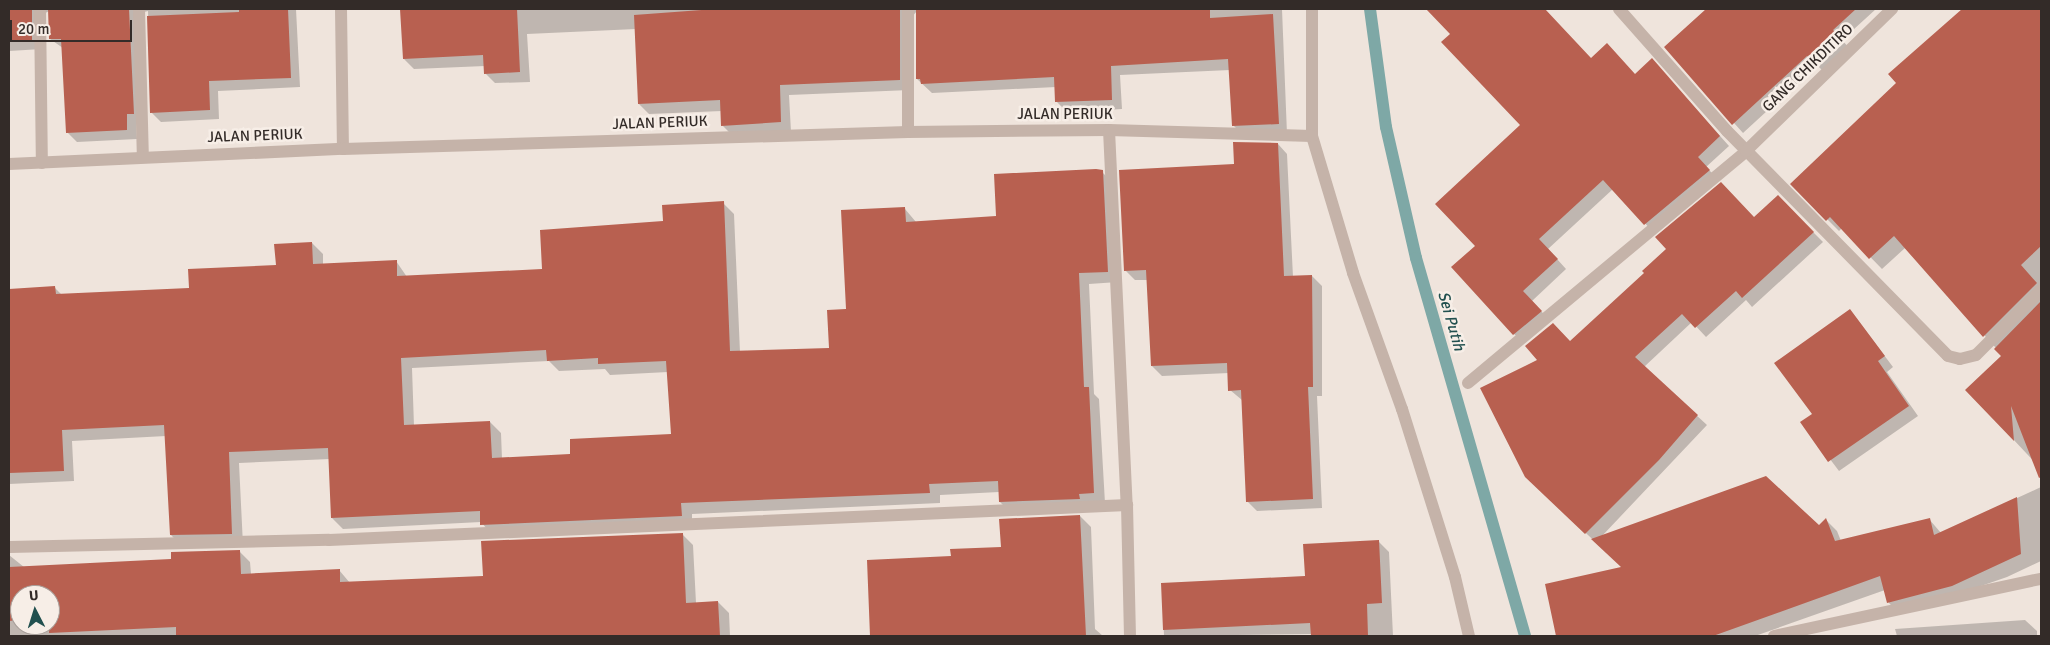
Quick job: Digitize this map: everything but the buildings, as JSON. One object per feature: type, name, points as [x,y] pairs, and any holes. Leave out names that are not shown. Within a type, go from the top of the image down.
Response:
[{"type":"street","points":[[40,9],[42,163]]},
{"type":"street","points":[[139,9],[143,156]]},
{"type":"street","points":[[341,9],[343,149]]},
{"type":"street","points":[[908,9],[908,132]]},
{"type":"street","points":[[1312,9],[1312,136],[1353,273],[1402,409],[1455,577],[1469,636]]},
{"type":"street","points":[[1619,9],[1746,151],[1948,356],[1960,359],[1976,354],[2041,290]]},
{"type":"street","name":"GANG CHIKDITIRO","points":[[1468,383],[1746,151],[1892,9]]},
{"type":"street","points":[[1109,130],[1127,505],[1130,636]]},
{"type":"street","name":"JALAN PERIUK","points":[[9,164],[143,156],[908,132],[1109,130],[1312,136]]},
{"type":"street","points":[[9,547],[329,540],[1127,505]]},
{"type":"street","points":[[1774,636],[2041,579]]},
{"type":"waterway","name":"Sei Putih","points":[[1370,9],[1386,127],[1416,258],[1525,636]]}]
